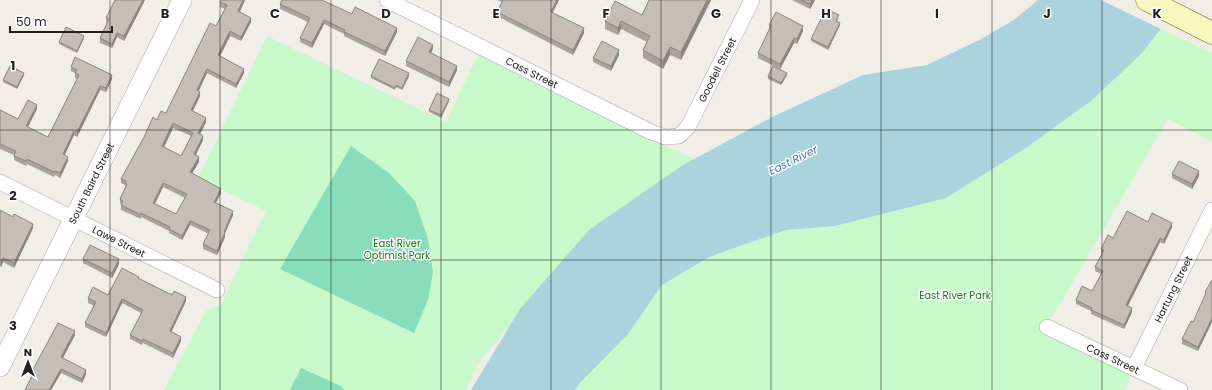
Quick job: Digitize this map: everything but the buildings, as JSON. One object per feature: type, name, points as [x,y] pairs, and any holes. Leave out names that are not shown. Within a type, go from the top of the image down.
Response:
[{"type":"main road","points":[[1147,0],[1212,32]]},
{"type":"street","name":"South Baird Street","points":[[0,367],[182,0]]},
{"type":"street","name":"Cass Street","points":[[387,0],[651,132],[665,137],[679,136]]},
{"type":"street","name":"Goodell Street","points":[[679,136],[688,127],[752,0]]},
{"type":"street","name":"Lawe Street","points":[[0,182],[217,290]]},
{"type":"street","name":"Hartung Street","points":[[1134,368],[1211,216]]},
{"type":"street","name":"Cass Street","points":[[1047,327],[1180,390]]},
{"type":"green space","name":"East River Park","points":[[1161,29],[1212,53],[1212,142],[1168,119],[1047,326],[1134,368],[1125,390],[575,390],[579,384],[628,334],[662,285],[709,257],[786,230],[835,226],[946,198],[1026,148],[1091,101],[1141,54]]},
{"type":"green space","name":"East River Optimist Park","points":[[267,36],[446,122],[478,55],[694,159],[589,230],[477,365],[466,390],[164,390],[206,311],[222,304],[266,211],[198,178]]},
{"type":"green space","points":[[351,146],[389,173],[415,201],[428,239],[433,272],[428,300],[414,333],[280,269]]},
{"type":"green space","points":[[301,368],[341,386],[344,390],[290,390]]},
{"type":"water","name":"East River","points":[[1038,0],[1184,0],[1141,54],[1091,101],[1026,148],[946,198],[835,226],[786,230],[709,257],[662,285],[628,334],[579,384],[575,390],[471,390],[520,309],[589,230],[683,165],[772,117],[863,75],[927,65],[979,40],[1014,20]]},
{"type":"pier","points":[[1101,0],[1185,0],[1183,5],[1163,30]]}]
